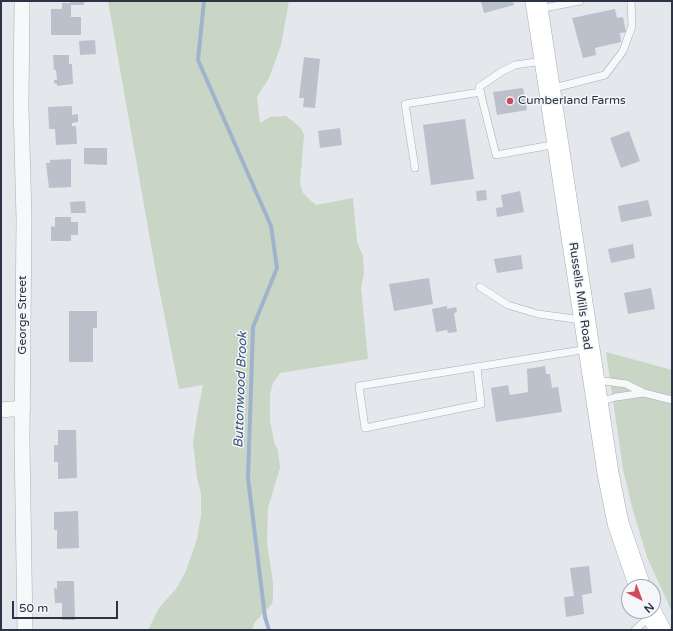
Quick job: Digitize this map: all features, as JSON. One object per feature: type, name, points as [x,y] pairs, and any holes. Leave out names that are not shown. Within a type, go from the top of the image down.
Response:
[{"type":"main road","name":"Russells Mills Road","points":[[537,5],[597,403],[618,522],[637,579]]},
{"type":"street","name":"George Street","points":[[22,1],[21,106],[24,219],[23,408],[25,630]]},
{"type":"street","points":[[1,410],[23,408]]},
{"type":"lane","points":[[537,5],[580,1]]},
{"type":"lane","points":[[550,89],[605,75],[623,51],[632,26],[631,1]]},
{"type":"lane","points":[[545,61],[516,65],[501,72],[480,87],[496,155],[558,144]]},
{"type":"lane","points":[[416,168],[405,104],[481,92]]},
{"type":"lane","points":[[480,287],[508,305],[538,314],[584,320]]},
{"type":"lane","points":[[477,368],[481,404],[365,428],[359,386],[588,349]]},
{"type":"lane","points":[[593,379],[626,384],[644,393],[672,400]]},
{"type":"lane","points":[[597,403],[616,397],[644,393]]},
{"type":"lane","points":[[634,630],[653,621]]},
{"type":"green space","points":[[108,1],[289,1],[281,45],[269,78],[257,97],[260,123],[270,117],[286,116],[301,128],[304,135],[300,183],[303,193],[316,205],[353,198],[357,242],[363,256],[364,274],[361,287],[368,359],[280,373],[273,383],[270,394],[270,422],[275,445],[278,450],[280,468],[268,508],[267,543],[273,582],[273,598],[272,604],[255,622],[252,630],[148,630],[159,608],[176,589],[186,571],[197,539],[201,515],[201,493],[197,478],[193,442],[203,385],[179,389],[156,273]]},
{"type":"green space","points":[[606,352],[672,370],[672,612],[661,588],[661,579],[657,579],[647,557],[632,507],[623,469]]},
{"type":"building","points":[[70,1],[84,1],[84,5],[71,5],[71,17],[81,17],[81,35],[51,35],[51,9],[62,9],[62,3],[70,3]]},
{"type":"building","points":[[481,1],[513,1],[514,5],[484,13]]},
{"type":"building","points":[[615,9],[617,18],[623,17],[626,32],[620,33],[621,42],[595,48],[596,55],[583,58],[572,18]]},
{"type":"building","points":[[95,40],[96,54],[80,55],[79,41]]},
{"type":"building","points":[[53,55],[69,55],[69,64],[72,64],[73,84],[57,86],[57,84],[54,83],[54,80],[57,80],[56,70],[54,70]]},
{"type":"building","points":[[304,57],[320,59],[315,108],[303,107],[304,98],[299,98]]},
{"type":"building","name":"Cumberland Farms","points":[[523,88],[527,110],[497,115],[493,92]]},
{"type":"building","points":[[72,106],[72,115],[78,114],[78,122],[72,123],[72,126],[76,126],[77,144],[56,145],[55,129],[49,129],[48,107]]},
{"type":"building","points":[[465,119],[474,179],[431,185],[423,125]]},
{"type":"building","points":[[340,128],[342,145],[320,148],[318,131]]},
{"type":"building","points":[[629,131],[640,161],[621,168],[610,138]]},
{"type":"building","points":[[84,148],[107,148],[107,165],[84,164]]},
{"type":"building","points":[[71,159],[71,187],[49,188],[46,163],[50,163],[50,160]]},
{"type":"building","points":[[486,190],[487,200],[477,201],[476,191]]},
{"type":"building","points":[[520,191],[524,212],[497,217],[496,208],[503,207],[501,195]]},
{"type":"building","points":[[648,200],[652,216],[621,222],[618,206]]},
{"type":"building","points":[[85,201],[86,213],[71,213],[70,202]]},
{"type":"building","points":[[55,217],[71,217],[71,222],[78,222],[78,235],[71,235],[71,241],[51,241],[51,226],[55,227]]},
{"type":"building","points":[[633,244],[635,258],[611,263],[608,249]]},
{"type":"building","points":[[521,255],[523,269],[497,273],[494,259]]},
{"type":"building","points":[[429,278],[433,304],[394,311],[389,284]]},
{"type":"building","points":[[651,288],[655,309],[628,314],[624,293]]},
{"type":"building","points":[[447,306],[447,309],[456,307],[457,312],[454,313],[457,332],[448,333],[447,330],[436,332],[432,309]]},
{"type":"building","points":[[69,311],[97,311],[97,328],[93,328],[93,362],[69,362]]},
{"type":"building","points":[[545,366],[546,374],[550,374],[552,388],[558,387],[562,412],[496,422],[491,388],[508,385],[510,395],[528,392],[527,369]]},
{"type":"building","points":[[58,430],[76,430],[77,478],[58,479],[58,462],[54,462],[54,445],[58,445]]},
{"type":"building","points":[[78,511],[79,548],[57,549],[57,530],[54,530],[54,512]]},
{"type":"building","points":[[589,566],[592,593],[582,595],[584,614],[566,617],[564,597],[574,596],[570,568]]},
{"type":"building","points":[[57,581],[74,581],[75,620],[62,620],[62,603],[55,603],[54,588],[57,589]]},
{"type":"waterway","name":"Buttonwood Brook","points":[[204,1],[198,60],[271,226],[277,268],[253,327],[248,478],[265,617],[269,630]]},
{"type":"place","name":"Cumberland Farms","points":[[510,101]]}]
